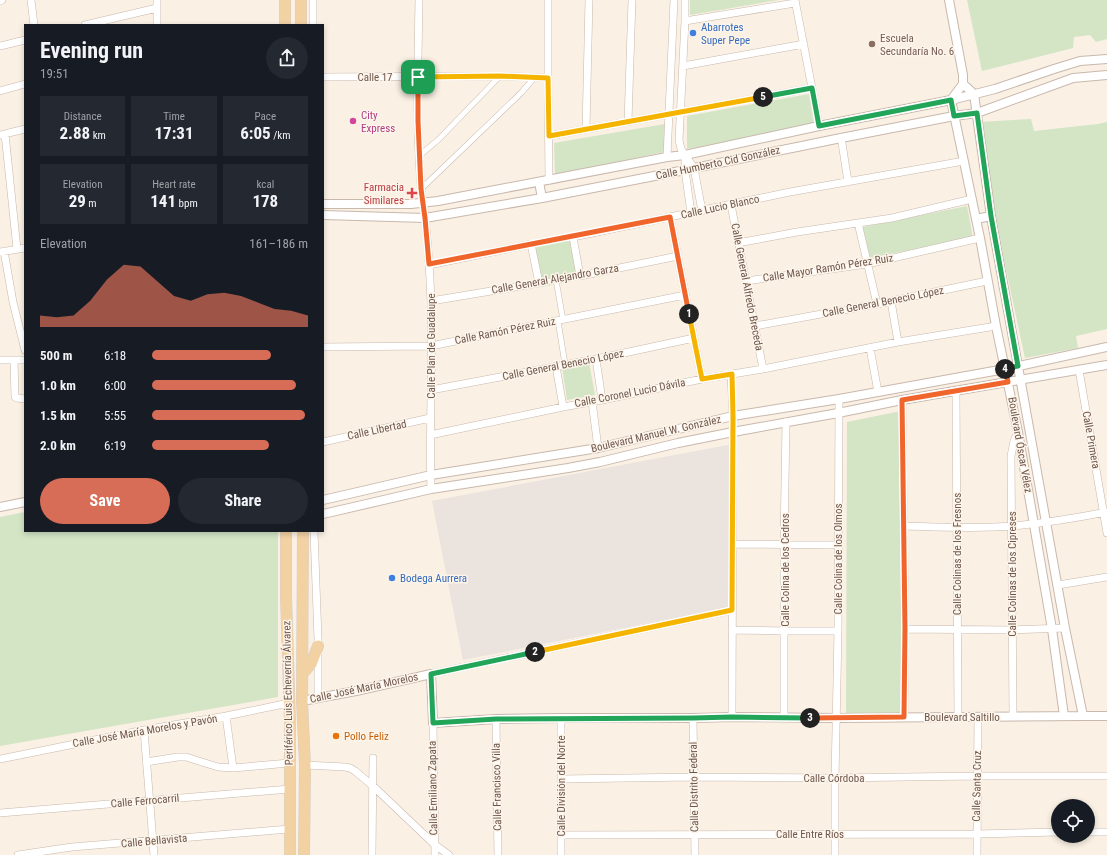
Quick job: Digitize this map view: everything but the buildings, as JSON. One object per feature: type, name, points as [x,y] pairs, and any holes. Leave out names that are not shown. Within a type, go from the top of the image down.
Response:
[{"type":"main road","points":[[285,0],[285,24]]},
{"type":"main road","points":[[301,0],[301,24]]},
{"type":"main road","name":"Periférico Luis Echeverría Álvarez","points":[[286,532],[286,596],[290,723],[290,855]]},
{"type":"main road","name":"Periférico Luis Echeverría Álvarez","points":[[303,532],[302,701],[305,765],[304,855]]},
{"type":"main road","points":[[302,674],[311,664],[318,646]]},
{"type":"main road","points":[[290,723],[295,736],[297,758],[300,764],[305,765]]},
{"type":"street","points":[[31,0],[34,24]]},
{"type":"street","points":[[313,0],[313,24]]},
{"type":"street","name":"Calle Plan de Guadalupe","points":[[419,0],[419,156],[431,301],[431,489]]},
{"type":"street","points":[[548,0],[549,180]]},
{"type":"street","points":[[586,129],[589,0]]},
{"type":"street","points":[[628,122],[632,0]]},
{"type":"street","points":[[667,157],[674,0]]},
{"type":"street","points":[[685,0],[679,140],[681,149],[694,168],[702,211]]},
{"type":"street","points":[[949,0],[963,75],[962,84],[951,100]]},
{"type":"street","points":[[685,21],[795,2],[819,126]]},
{"type":"street","points":[[88,24],[157,4],[157,24]]},
{"type":"street","points":[[0,46],[24,40]]},
{"type":"street","points":[[683,66],[804,44]]},
{"type":"street","name":"Calle Humberto Cid González","points":[[324,204],[423,203],[438,201],[667,157],[685,155],[819,126],[951,100],[995,89],[1054,68],[1080,62],[1107,59]]},
{"type":"street","name":"Calle Humberto Cid González","points":[[324,215],[425,218],[542,198],[841,138],[954,116],[977,113],[1074,78],[1107,75]]},
{"type":"street","points":[[419,156],[439,139],[500,76]]},
{"type":"street","name":"Calle 17","points":[[324,77],[500,76],[548,78]]},
{"type":"street","points":[[421,189],[535,78]]},
{"type":"street","points":[[0,90],[24,84]]},
{"type":"street","points":[[962,84],[974,94]]},
{"type":"street","points":[[549,136],[812,88]]},
{"type":"street","name":"Boulevard Óscar Vélez","points":[[974,94],[991,216],[1018,366],[1022,380],[1065,628],[1083,716]]},
{"type":"street","name":"Boulevard Óscar Vélez","points":[[951,100],[1018,432],[1052,629],[1064,716]]},
{"type":"street","points":[[24,129],[2,134],[21,248],[2,252],[24,346]]},
{"type":"street","points":[[842,143],[848,182]]},
{"type":"street","points":[[685,155],[685,170],[692,213]]},
{"type":"street","name":"Calle Lucio Blanco","points":[[429,264],[573,237],[790,192],[964,161]]},
{"type":"street","points":[[539,182],[542,198]]},
{"type":"street","points":[[738,243],[797,232],[892,218],[972,200]]},
{"type":"street","name":"Calle General Alfredo Breceda","points":[[731,205],[763,369]]},
{"type":"street","points":[[976,219],[991,216]]},
{"type":"street","points":[[670,217],[702,379]]},
{"type":"street","points":[[858,223],[877,304]]},
{"type":"street","points":[[573,237],[580,276]]},
{"type":"street","name":"Calle Mayor Ramón Pérez Ruiz","points":[[746,281],[867,264],[980,238]]},
{"type":"street","points":[[531,244],[539,283]]},
{"type":"street","name":"Calle General Alejandro Garza","points":[[431,301],[580,276],[678,256]]},
{"type":"street","points":[[556,280],[565,364]]},
{"type":"street","name":"Calle General Benecio López","points":[[754,326],[877,304],[987,280]]},
{"type":"street","name":"Calle Ramón Pérez Ruiz","points":[[324,347],[431,346],[685,295]]},
{"type":"street","points":[[891,301],[898,342]]},
{"type":"street","name":"Calle Coronel Lucio Dávila","points":[[430,435],[702,379],[763,369],[898,342],[996,326]]},
{"type":"street","name":"Calle General Benecio López","points":[[431,390],[596,359],[694,338]]},
{"type":"street","name":"Boulevard Manuel W. González","points":[[324,500],[431,475],[598,448],[733,416],[839,399],[1005,369],[1107,347]]},
{"type":"street","points":[[870,348],[878,392]]},
{"type":"street","points":[[596,359],[602,400]]},
{"type":"street","points":[[0,360],[24,360]]},
{"type":"street","points":[[14,360],[15,395],[17,398],[24,399]]},
{"type":"street","name":"Boulevard Manuel W. González","points":[[324,514],[431,489],[600,462],[678,443],[733,432],[902,400],[1107,365]]},
{"type":"street","points":[[556,366],[563,407]]},
{"type":"street","name":"Calle Primera","points":[[1079,370],[1105,512],[1107,533]]},
{"type":"street","points":[[732,374],[732,717]]},
{"type":"street","name":"Calle Colinas de los Fresnos","points":[[956,391],[958,717]]},
{"type":"street","name":"Calle Colina de los Olmos","points":[[835,855],[839,399]]},
{"type":"street","points":[[902,400],[905,628],[904,717]]},
{"type":"street","points":[[592,401],[598,448]]},
{"type":"street","name":"Calle Libertad","points":[[324,442],[430,418]]},
{"type":"street","name":"Calle Colina de los Cedros","points":[[784,718],[786,422]]},
{"type":"street","name":"Calle Colinas de los Cipreses","points":[[1013,716],[1011,456],[1014,441],[1018,432]]},
{"type":"street","points":[[0,507],[24,502]]},
{"type":"street","points":[[904,526],[1012,526],[1105,512]]},
{"type":"street","points":[[314,532],[318,646],[318,698]]},
{"type":"street","points":[[733,544],[838,545]]},
{"type":"street","points":[[1058,585],[1107,576]]},
{"type":"street","name":"Calle José María Morelos","points":[[302,701],[356,691],[732,610]]},
{"type":"street","points":[[905,628],[957,630],[1065,628]]},
{"type":"street","points":[[732,630],[838,631]]},
{"type":"street","name":"Calle Emiliano Zapata","points":[[431,674],[435,855]]},
{"type":"street","name":"Calle José María Morelos y Pavón","points":[[0,759],[289,703]]},
{"type":"street","points":[[226,716],[233,768]]},
{"type":"street","name":"Boulevard Saltillo","points":[[433,723],[496,719],[561,718],[1107,716]]},
{"type":"street","name":"Calle Santa Cruz","points":[[977,855],[978,717]]},
{"type":"street","name":"Calle División del Norte","points":[[561,718],[561,855]]},
{"type":"street","name":"Calle Distrito Federal","points":[[693,718],[695,855]]},
{"type":"street","name":"Calle Francisco Villa","points":[[496,719],[498,855]]},
{"type":"street","points":[[144,730],[154,855]]},
{"type":"street","points":[[146,762],[186,757],[218,767],[233,768],[290,763]]},
{"type":"street","points":[[372,855],[374,786],[373,758]]},
{"type":"street","points":[[305,765],[350,768],[355,770],[374,786],[434,844],[448,855]]},
{"type":"street","name":"Calle Córdoba","points":[[561,779],[693,777],[835,778],[1107,776]]},
{"type":"street","name":"Calle Ferrocarril","points":[[0,813],[290,789]]},
{"type":"street","name":"Calle Bellavista","points":[[18,855],[72,848],[289,830]]},
{"type":"street","name":"Calle Entre Ríos","points":[[562,835],[977,834],[1051,832]]},
{"type":"street","points":[[1095,832],[1107,832]]},
{"type":"shaded area","points":[[733,444],[729,607],[463,660],[432,501]]},
{"type":"green space","points":[[690,0],[779,0],[690,15]]},
{"type":"green space","points":[[967,0],[1107,0],[1107,39],[1096,42],[1090,35],[1074,37],[1073,48],[982,71]]},
{"type":"green space","points":[[809,94],[814,125],[687,149],[687,116]]},
{"type":"green space","points":[[1031,119],[1034,131],[1107,122],[1107,329],[1076,336],[1078,348],[1025,358],[1004,260],[979,122]]},
{"type":"green space","points":[[665,124],[664,152],[555,175],[554,143]]},
{"type":"green space","points":[[967,206],[973,238],[869,258],[863,227]]},
{"type":"green space","points":[[570,234],[578,280],[542,287],[534,241]]},
{"type":"green space","points":[[589,362],[595,395],[567,400],[562,367]]},
{"type":"green space","points":[[901,411],[900,713],[846,713],[847,422]]},
{"type":"green space","points":[[24,512],[24,532],[278,532],[278,697],[0,746],[0,517]]},
{"type":"place","name":"Abarrotes Super Pepe","points":[[693,33]]},
{"type":"place","name":"Escuela Secundaría No. 6","points":[[872,44]]},
{"type":"place","name":"City Express","points":[[353,121]]},
{"type":"place","name":"Farmacia Similares","points":[[412,193]]},
{"type":"place","name":"Bodega Aurrera","points":[[392,578]]},
{"type":"place","name":"Pollo Feliz","points":[[336,736]]},
{"type":"route","points":[[500,76],[548,78],[549,136],[812,88],[819,126],[951,100],[954,116],[977,113],[991,216],[1018,366],[1005,369],[1008,382],[902,400],[905,628],[904,717],[561,718],[496,719],[433,723],[431,674],[732,610],[733,416],[732,374],[702,379],[670,217],[429,264],[419,156],[418,77],[500,76]]}]
